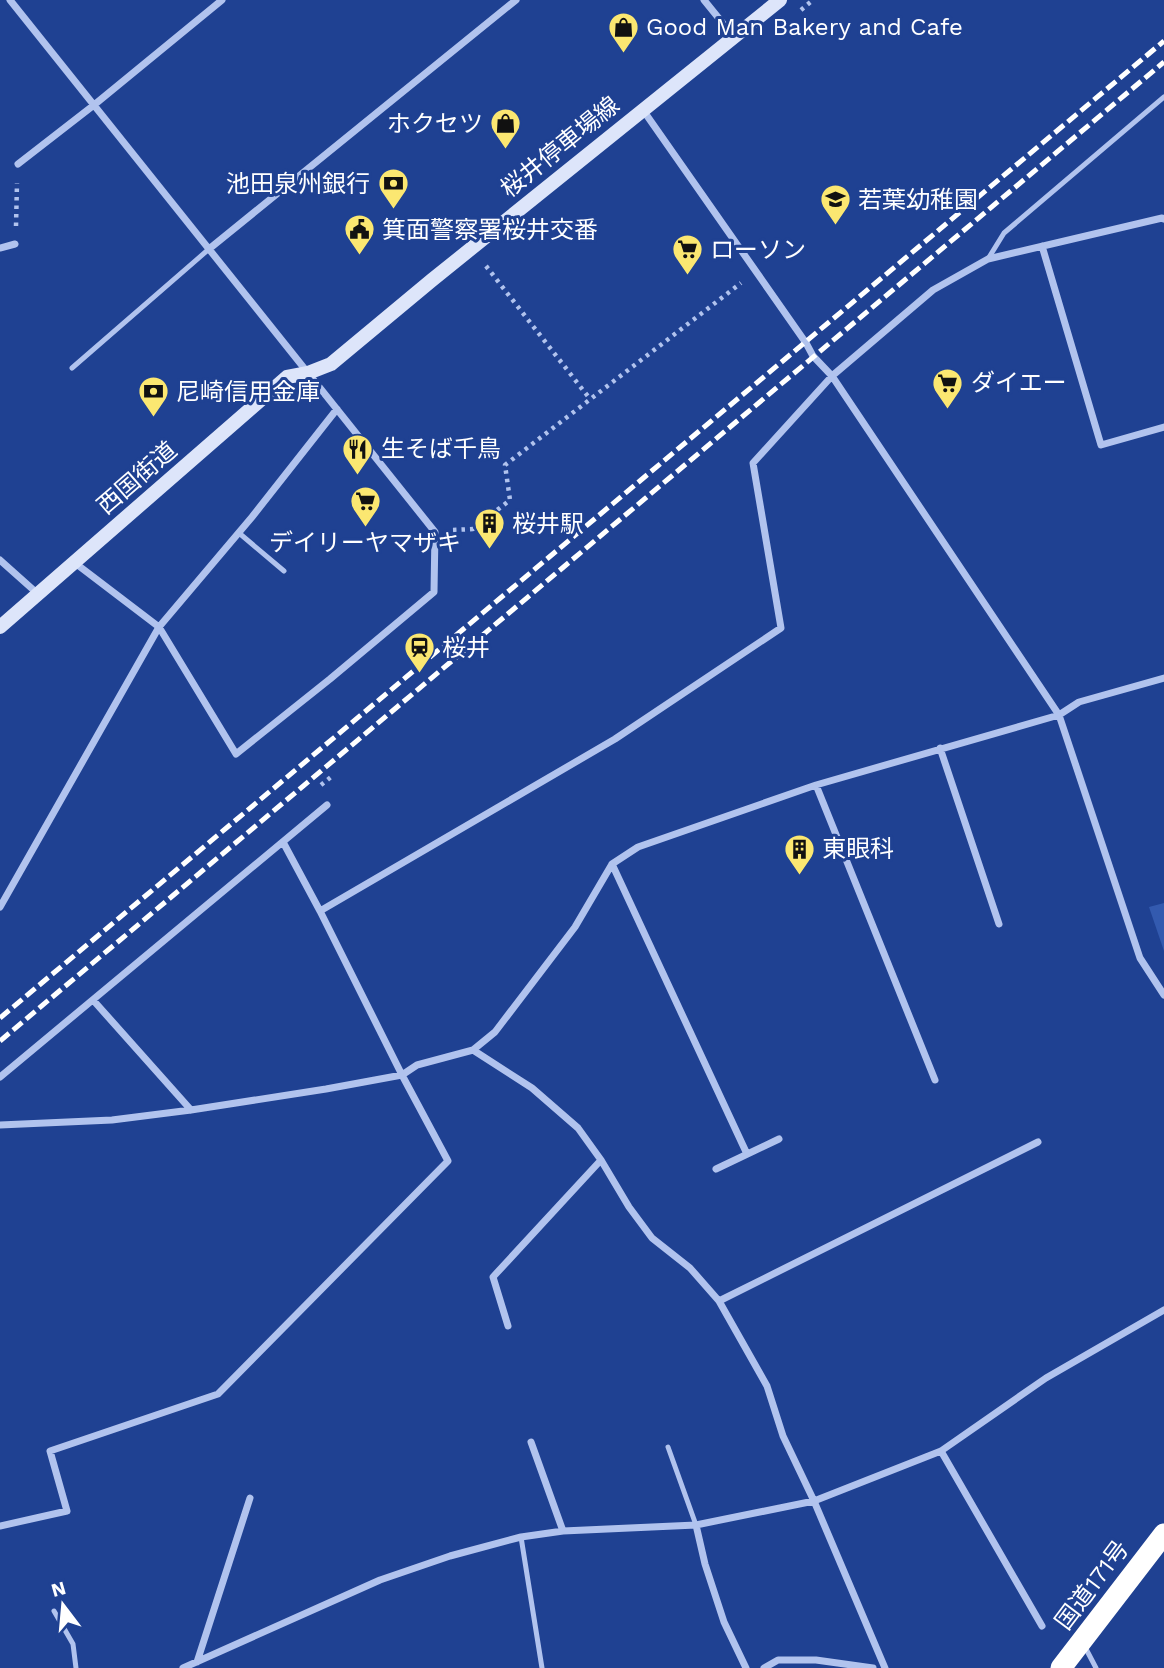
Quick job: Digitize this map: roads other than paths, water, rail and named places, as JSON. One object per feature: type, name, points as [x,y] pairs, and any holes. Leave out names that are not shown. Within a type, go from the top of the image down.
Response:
[{"type":"highway","name":"国道171号","points":[[1061,1668],[1164,1534]]},
{"type":"street","points":[[23,0],[12,3],[435,532],[434,592],[236,754],[159,627],[75,563]]},
{"type":"street","points":[[18,164],[222,0]]},
{"type":"street","points":[[209,249],[516,0]]},
{"type":"street","points":[[704,0],[734,37]]},
{"type":"street","points":[[780,0],[642,110],[813,356],[832,376],[1059,715],[1140,958],[1164,995]]},
{"type":"street","name":"桜井停車場線","points":[[308,373],[331,364],[642,110]]},
{"type":"street","points":[[320,911],[615,739],[781,628],[753,463],[832,376],[933,290],[988,259],[1163,219],[1164,227]]},
{"type":"street","points":[[0,248],[15,244]]},
{"type":"street","points":[[1042,246],[1101,445],[1164,427]]},
{"type":"street","name":"西国街道","points":[[0,627],[288,377],[308,373]]},
{"type":"street","points":[[0,907],[159,627],[239,533],[337,409]]},
{"type":"street","points":[[0,560],[39,595]]},
{"type":"street","points":[[0,1125],[112,1120],[191,1110],[402,1075],[417,1065],[474,1050],[495,1032],[575,927],[612,864],[638,847],[817,785],[1059,715],[1079,702],[1164,678]]},
{"type":"street","points":[[940,748],[999,924]]},
{"type":"street","points":[[817,785],[935,1080]]},
{"type":"street","points":[[0,1077],[327,806]]},
{"type":"street","points":[[0,1526],[67,1511],[50,1451],[218,1394],[448,1161],[283,842]]},
{"type":"street","points":[[612,864],[747,1154]]},
{"type":"street","points":[[93,1000],[191,1110]]},
{"type":"street","points":[[474,1050],[532,1088],[578,1128],[652,1238],[690,1268],[719,1301],[767,1386],[783,1436],[814,1501],[885,1668]]},
{"type":"street","points":[[716,1169],[779,1139]]},
{"type":"street","points":[[719,1301],[1038,1142]]},
{"type":"street","points":[[508,1326],[493,1277],[601,1160]]},
{"type":"street","points":[[183,1668],[380,1580],[450,1556],[521,1537],[563,1531],[696,1525],[814,1501],[941,1451],[1046,1378],[1164,1310]]},
{"type":"street","points":[[531,1442],[563,1531]]},
{"type":"street","points":[[941,1451],[1042,1626]]},
{"type":"street","points":[[197,1662],[250,1498]]},
{"type":"street","points":[[696,1525],[705,1564],[724,1622],[746,1668]]},
{"type":"street","points":[[764,1668],[778,1660],[816,1660],[873,1668]]},
{"type":"lane","points":[[988,259],[1004,233],[1164,97]]},
{"type":"lane","points":[[72,368],[209,249]]},
{"type":"lane","points":[[239,533],[284,571]]},
{"type":"lane","points":[[668,1447],[696,1525]]},
{"type":"lane","points":[[521,1537],[541,1668]]},
{"type":"lane","points":[[54,1611],[73,1644],[76,1668]]},
{"type":"lane","points":[[1082,1641],[1096,1668]]},
{"type":"railway","points":[[0,1018],[1164,41]]},
{"type":"railway","points":[[0,1041],[1164,62]]},
{"type":"place","name":"Good Man Bakery and Cafe","points":[[623,54]]},
{"type":"place","name":"ホクセツ","points":[[506,151]]},
{"type":"place","name":"池田泉州銀行","points":[[393,211]]},
{"type":"place","name":"若葉幼稚園","points":[[835,227]]},
{"type":"place","name":"箕面警察署桜井交番","points":[[359,257]]},
{"type":"place","name":"ローソン","points":[[687,277]]},
{"type":"place","name":"ダイエー","points":[[948,410]]},
{"type":"place","name":"尼崎信用金庫","points":[[153,419]]},
{"type":"place","name":"生そば千鳥","points":[[358,476]]},
{"type":"place","name":"デイリーヤマザキ","points":[[365,528]]},
{"type":"place","name":"桜井駅","points":[[489,551]]},
{"type":"place","name":"桜井","points":[[419,675]]},
{"type":"place","name":"東眼科","points":[[799,876]]}]
